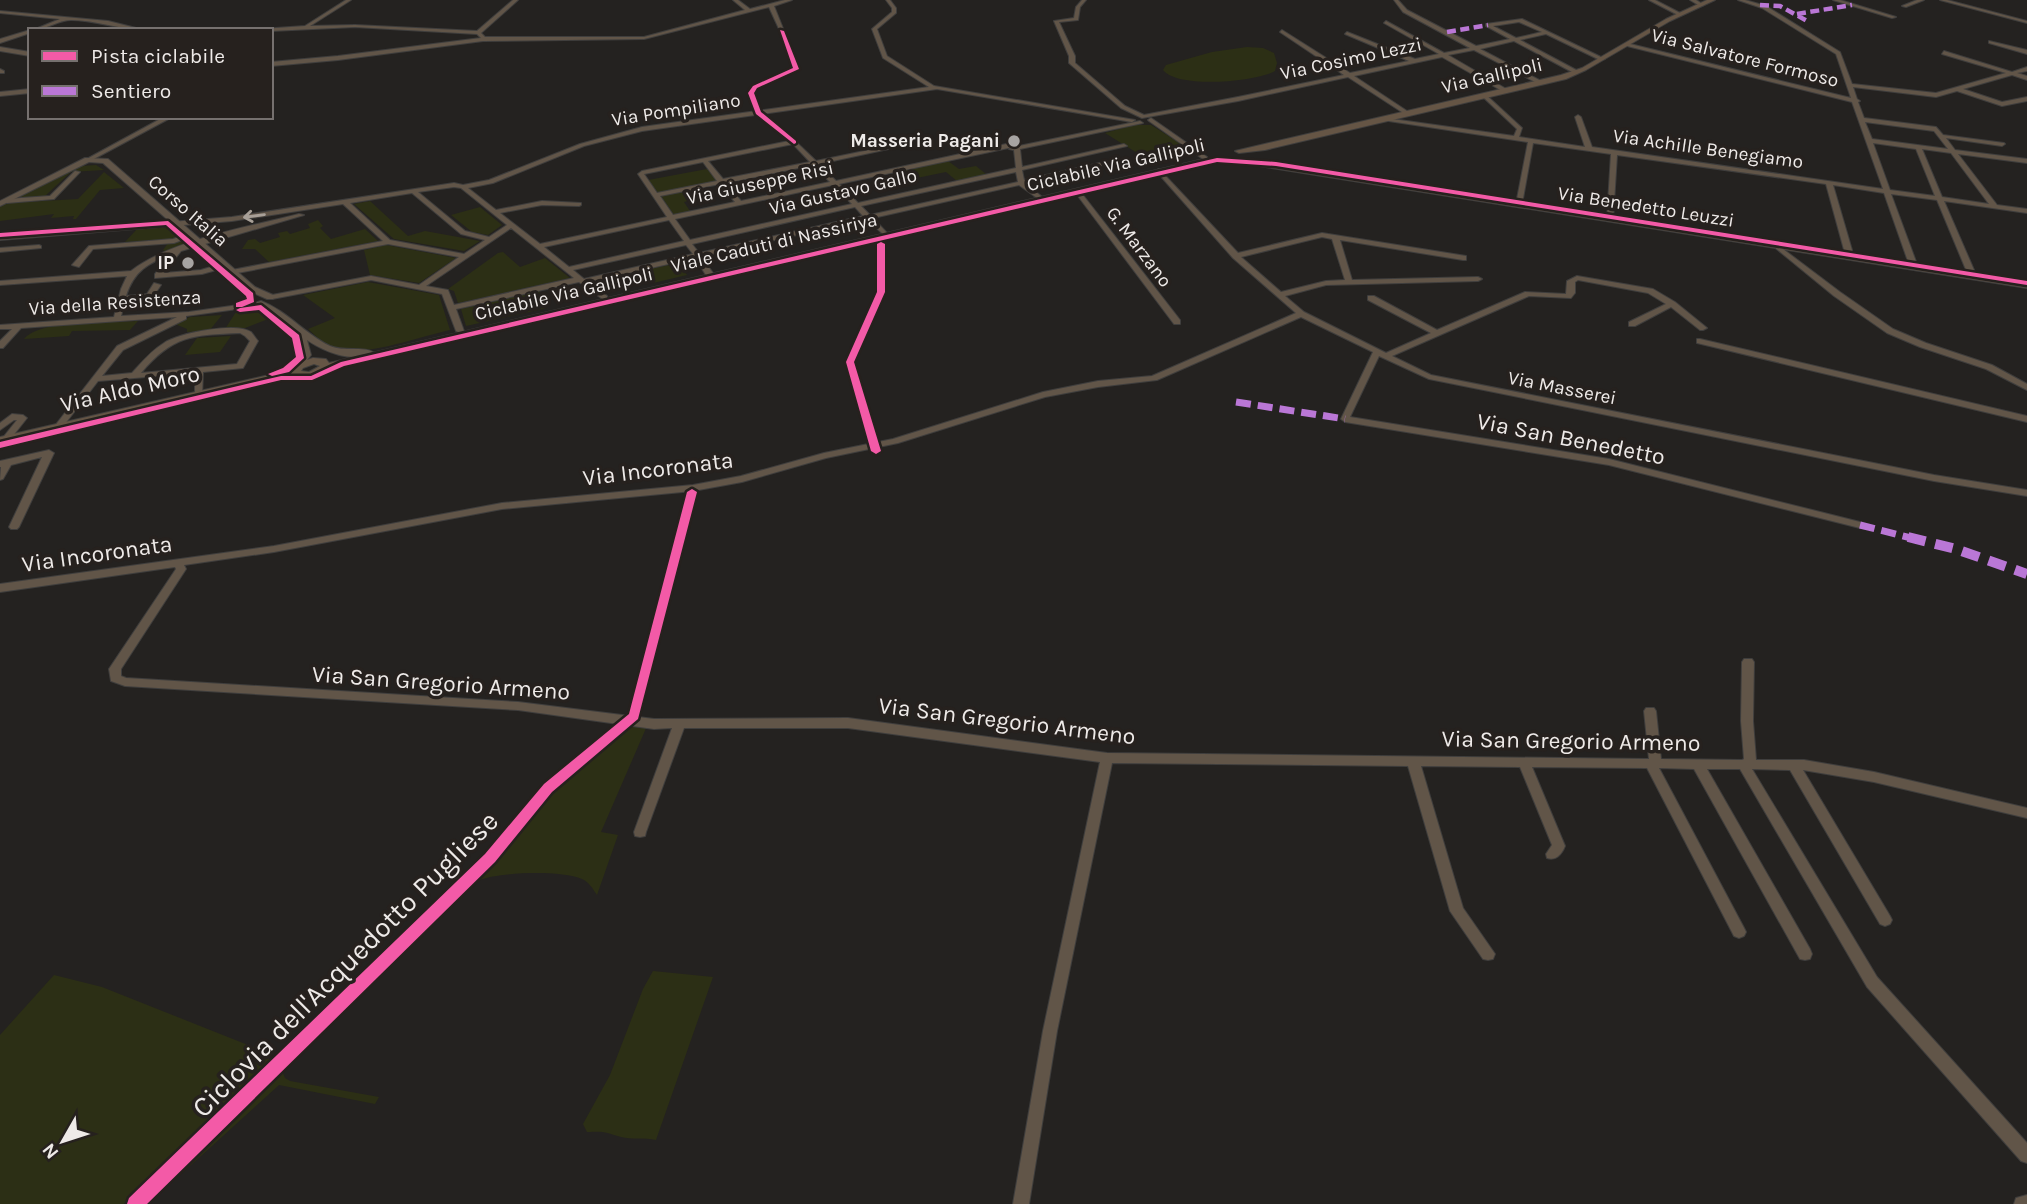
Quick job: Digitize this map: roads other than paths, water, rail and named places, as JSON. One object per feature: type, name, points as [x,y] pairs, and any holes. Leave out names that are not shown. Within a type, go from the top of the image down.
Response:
[{"type":"main road","name":"Via Gallipoli","points":[[1238,156],[1541,83],[1576,72],[1680,14],[1712,0]]},
{"type":"main road","name":"Viale Caduti di Nassiriya","points":[[323,363],[1205,158],[1238,156]]},
{"type":"main road","name":"Viale Caduti di Nassiriya","points":[[323,363],[1212,159],[1238,156]]},
{"type":"main road","points":[[297,370],[316,374],[323,363]]},
{"type":"main road","name":"Via Aldo Moro","points":[[3,440],[297,370]]},
{"type":"street","points":[[305,28],[349,0]]},
{"type":"street","points":[[273,29],[408,28],[478,33],[516,0]]},
{"type":"street","points":[[735,0],[750,11]]},
{"type":"street","points":[[273,64],[359,56],[483,39],[648,37],[790,0]]},
{"type":"street","points":[[888,0],[894,12],[874,29],[885,57],[936,88],[1119,118],[1142,119]]},
{"type":"street","points":[[1084,0],[1078,7],[1076,19],[1056,21],[1072,56],[1073,65],[1123,107],[1205,158]]},
{"type":"street","points":[[1651,0],[1680,14]]},
{"type":"street","points":[[1692,0],[1702,5]]},
{"type":"street","points":[[1740,0],[1764,7],[1838,53],[1914,267]]},
{"type":"street","points":[[1835,0],[1894,17]]},
{"type":"street","points":[[1897,1],[1907,5],[1922,0]]},
{"type":"street","points":[[1941,0],[2027,22]]},
{"type":"street","points":[[1400,1],[1405,11],[1541,83]]},
{"type":"street","points":[[771,5],[782,31]]},
{"type":"street","points":[[0,12],[69,18],[130,28]]},
{"type":"street","points":[[41,28],[69,18]]},
{"type":"street","points":[[1576,72],[1488,25],[1516,19],[1602,59]]},
{"type":"street","points":[[1386,22],[1506,91]]},
{"type":"street","points":[[1282,31],[1408,114]]},
{"type":"street","points":[[0,41],[28,32]]},
{"type":"street","points":[[478,33],[483,39]]},
{"type":"street","points":[[1347,33],[1415,61]]},
{"type":"street","name":"Via Cosimo Lezzi","points":[[1142,119],[1545,33]]},
{"type":"street","points":[[1991,42],[2027,52]]},
{"type":"street","name":"Via Salvatore Formoso","points":[[1626,44],[1857,102]]},
{"type":"street","points":[[0,49],[28,54]]},
{"type":"street","points":[[1944,53],[2027,78]]},
{"type":"street","points":[[1850,85],[1936,95],[2027,69]]},
{"type":"street","name":"Via Pompiliano","points":[[0,238],[178,225],[346,203],[454,185],[463,187],[491,182],[582,145],[636,130],[936,88]]},
{"type":"street","points":[[1957,89],[2001,104],[2027,99]]},
{"type":"street","points":[[0,94],[28,91]]},
{"type":"street","points":[[1485,96],[1520,129],[1516,138]]},
{"type":"street","points":[[1087,113],[1117,112],[1123,107]]},
{"type":"street","points":[[1578,117],[1589,148]]},
{"type":"street","points":[[3,202],[165,119]]},
{"type":"street","name":"Via Giuseppe Risi","points":[[539,246],[988,150],[1017,147],[1126,125],[1142,119]]},
{"type":"street","name":"Via Achille Benegiamo","points":[[1385,120],[2027,211]]},
{"type":"street","points":[[1863,120],[1936,129],[1995,206]]},
{"type":"street","points":[[1941,136],[2000,142],[2025,163]]},
{"type":"street","points":[[1519,204],[1531,140]]},
{"type":"street","points":[[1870,141],[2025,163]]},
{"type":"street","points":[[709,273],[640,174],[794,142],[884,233]]},
{"type":"street","points":[[656,195],[914,143]]},
{"type":"street","name":"Via Gustavo Gallo","points":[[568,269],[1124,146]]},
{"type":"street","points":[[1017,147],[1021,183],[1038,197]]},
{"type":"street","points":[[1918,147],[1973,277]]},
{"type":"street","points":[[1609,219],[1614,152]]},
{"type":"street","name":"Via Benedetto Leuzzi","points":[[1238,156],[1609,219],[2027,285]]},
{"type":"street","name":"Corso Italia","points":[[88,160],[105,161],[232,272],[253,289],[272,299]]},
{"type":"street","points":[[704,160],[739,203]]},
{"type":"street","points":[[452,307],[698,256],[1104,164]]},
{"type":"street","name":"Via Masserei","points":[[1159,171],[1237,256],[1301,314],[1429,377],[1934,478],[2027,493]]},
{"type":"street","points":[[3,202],[52,198],[77,172]]},
{"type":"street","points":[[1829,183],[1850,257]]},
{"type":"street","points":[[463,187],[604,298]]},
{"type":"street","name":"G. Marzano","points":[[1077,191],[1177,322]]},
{"type":"street","points":[[414,192],[463,233],[490,239]]},
{"type":"street","points":[[346,203],[387,242]]},
{"type":"street","name":"Via Pompiliano","points":[[134,272],[142,264],[199,244],[346,203]]},
{"type":"street","points":[[495,212],[542,203],[579,204]]},
{"type":"street","points":[[419,288],[511,225]]},
{"type":"street","points":[[117,245],[132,228]]},
{"type":"street","points":[[0,250],[39,249],[51,234]]},
{"type":"street","points":[[1237,256],[1314,235],[1335,236],[1463,258]]},
{"type":"street","points":[[76,265],[92,247],[174,241],[191,236]]},
{"type":"street","points":[[1335,236],[1349,282]]},
{"type":"street","points":[[232,272],[387,242],[464,256]]},
{"type":"street","points":[[1775,245],[1837,294],[1890,331],[1989,367],[2027,387]]},
{"type":"street","points":[[179,251],[158,276],[202,272],[224,265]]},
{"type":"street","points":[[0,283],[134,272]]},
{"type":"street","points":[[117,319],[126,283],[134,272]]},
{"type":"street","points":[[259,302],[371,278],[445,292],[460,331]]},
{"type":"street","points":[[1381,354],[1528,294],[1568,296],[1571,293],[1571,281],[1577,278],[1650,291],[1703,328]]},
{"type":"street","points":[[1278,295],[1326,283],[1478,279]]},
{"type":"street","points":[[122,299],[149,296],[158,285]]},
{"type":"street","points":[[253,289],[259,302],[325,349],[338,354],[368,352]]},
{"type":"street","points":[[1371,298],[1436,333]]},
{"type":"street","points":[[272,299],[281,316]]},
{"type":"street","name":"Via della Resistenza","points":[[135,375],[162,346],[224,320],[247,305],[259,302]]},
{"type":"street","points":[[1632,324],[1672,304]]},
{"type":"street","points":[[58,427],[124,345],[189,314]]},
{"type":"street","name":"Via della Resistenza","points":[[1,328],[189,314],[224,320],[252,337],[253,345],[240,366],[199,370]]},
{"type":"street","name":"Via Incoronata","points":[[0,588],[274,549],[502,506],[694,488],[742,479],[824,456],[905,438],[1043,395],[1098,384],[1154,378],[1301,314]]},
{"type":"street","points":[[0,346],[19,325]]},
{"type":"street","points":[[297,370],[306,355],[301,332]]},
{"type":"street","points":[[1700,341],[2027,419]]},
{"type":"street","name":"Via San Benedetto","points":[[1381,354],[1345,419],[1609,462],[1860,525]]},
{"type":"street","points":[[306,355],[323,363]]},
{"type":"street","points":[[96,379],[199,370],[199,395]]},
{"type":"street","points":[[0,428],[12,417],[23,418],[3,440]]},
{"type":"street","points":[[0,477],[4,464],[49,453],[14,527]]},
{"type":"street","name":"Via San Gregorio Armeno","points":[[178,563],[181,569],[115,669],[115,678],[125,682],[294,694],[518,706],[630,721],[848,723],[1107,758],[1794,765],[1874,777],[2027,813]]},
{"type":"street","points":[[1748,662],[1747,764],[1872,982],[2027,1155]]},
{"type":"street","points":[[1650,711],[1653,763],[1739,932]]},
{"type":"street","points":[[640,832],[680,723]]},
{"type":"street","points":[[1021,1204],[1050,1031],[1107,758]]},
{"type":"street","points":[[1413,761],[1457,911],[1488,954]]},
{"type":"street","points":[[1524,762],[1559,846],[1552,854]]},
{"type":"street","points":[[1698,764],[1805,954]]},
{"type":"street","points":[[1794,765],[1885,920]]},
{"type":"place","name":"Masseria Pagani","points":[[1014,141]]},
{"type":"place","name":"IP","points":[[188,263]]}]
